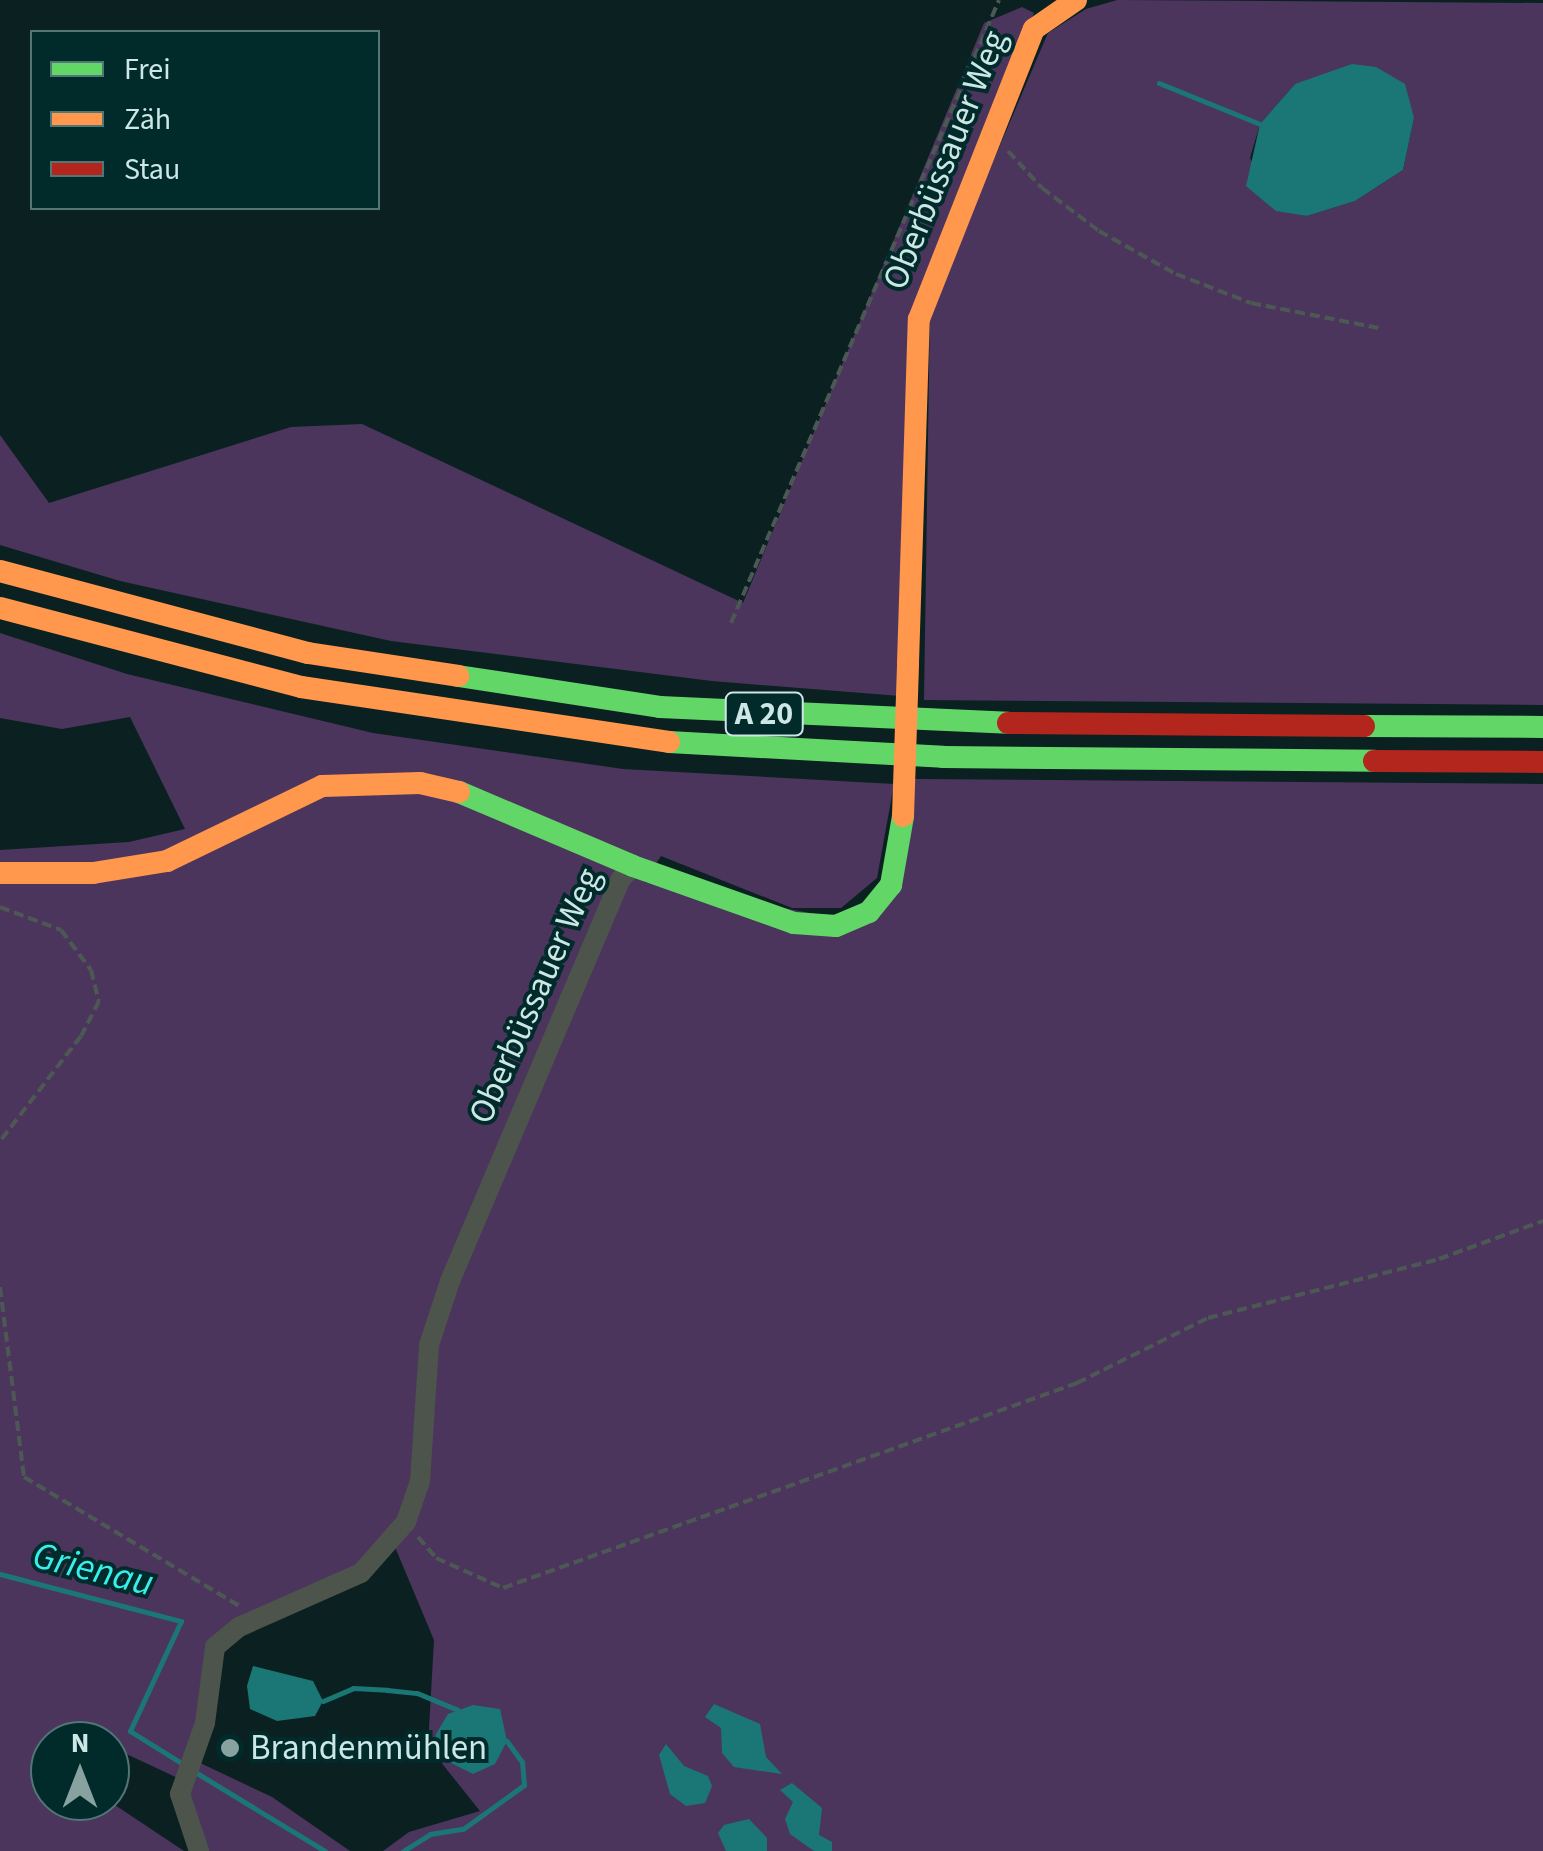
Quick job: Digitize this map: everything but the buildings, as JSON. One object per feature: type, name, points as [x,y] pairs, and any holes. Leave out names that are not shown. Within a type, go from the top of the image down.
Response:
[{"type":"main road","name":"Oberbüssauer Weg","points":[[634,866],[794,923],[836,926],[869,912],[891,885],[902,816],[919,319],[988,136],[1034,29],[1076,0]]},
{"type":"main road","name":"A 20","points":[[0,571],[308,653],[660,707],[940,722],[1543,726]]},
{"type":"main road","name":"A 20","points":[[0,608],[301,687],[658,741],[943,756],[1543,762]]},
{"type":"main road","points":[[0,873],[93,873],[167,862],[218,842],[290,797],[322,786],[388,782],[472,794],[634,866]]},
{"type":"street","name":"Oberbüssauer Weg","points":[[199,1851],[182,1806],[182,1780],[205,1722],[215,1647],[257,1620],[361,1572],[406,1522],[420,1482],[429,1345],[450,1281],[621,878],[634,866]]},
{"type":"path","points":[[731,622],[999,0]]},
{"type":"path","points":[[988,136],[1098,231],[1176,274],[1251,303],[1379,328]]},
{"type":"path","points":[[0,907],[61,930],[91,970],[99,1001],[81,1036],[0,1141]]},
{"type":"path","points":[[406,1522],[436,1558],[502,1588],[1076,1383],[1208,1318],[1438,1259],[1543,1221]]},
{"type":"path","points":[[0,1287],[24,1478],[216,1586],[257,1620]]},
{"type":"shaded area","points":[[1117,0],[1543,3],[1543,705],[924,700],[930,309],[1048,33],[1086,9]],"holes":[[[1295,84],[1414,118],[1403,170],[1355,201],[1307,216],[1276,210],[1250,158],[1260,124]]]},
{"type":"shaded area","points":[[1022,7],[1034,13],[920,290],[900,696],[712,681],[391,641],[120,581],[0,545],[0,435],[49,503],[291,427],[362,424],[743,603],[984,23]]},
{"type":"shaded area","points":[[0,633],[127,674],[373,733],[623,769],[894,784],[877,878],[841,908],[792,908],[661,856],[644,882],[869,924],[914,779],[1543,784],[1543,1851],[383,1851],[409,1832],[480,1811],[428,1746],[434,1640],[395,1547],[221,1640],[196,1761],[272,1797],[350,1851],[199,1851],[182,1780],[130,1756],[130,1721],[30,1721],[30,1821],[130,1821],[130,1815],[184,1851],[0,1851],[0,850],[129,842],[185,829],[130,717],[62,729],[0,718]]},
{"type":"water","points":[[1352,64],[1376,67],[1405,84],[1414,118],[1403,170],[1355,201],[1307,216],[1276,211],[1246,186],[1260,124],[1295,84]]},
{"type":"water","points":[[253,1666],[313,1681],[323,1701],[315,1716],[277,1721],[250,1709],[247,1686]]},
{"type":"water","points":[[714,1704],[760,1724],[766,1757],[782,1774],[734,1767],[722,1753],[721,1728],[705,1717]]},
{"type":"water","points":[[473,1705],[500,1709],[507,1741],[495,1764],[473,1774],[435,1755],[436,1734],[448,1714]]},
{"type":"water","points":[[666,1744],[684,1766],[708,1776],[712,1786],[705,1803],[686,1806],[670,1794],[659,1755]]},
{"type":"water","points":[[792,1783],[822,1808],[819,1835],[832,1842],[832,1851],[814,1851],[790,1834],[785,1819],[793,1802],[780,1790]]},
{"type":"water","points":[[749,1819],[767,1838],[767,1851],[726,1851],[718,1833],[724,1825]]},
{"type":"waterway","points":[[1159,83],[1260,124]]},
{"type":"waterway","name":"Grienau","points":[[0,1574],[181,1621],[130,1731],[186,1766]]},
{"type":"waterway","points":[[323,1701],[353,1688],[387,1690],[417,1693],[458,1710]]},
{"type":"waterway","name":"Grienau","points":[[403,1851],[430,1834],[463,1829],[524,1785],[522,1762],[507,1741]]},
{"type":"waterway","name":"Grienau","points":[[195,1772],[325,1851]]},
{"type":"traffic: fast","points":[[458,676],[660,707],[1008,723]]},
{"type":"traffic: fast","points":[[1364,726],[1543,727]]},
{"type":"traffic: fast","points":[[669,742],[943,757],[1374,761]]},
{"type":"traffic: fast","points":[[459,792],[633,866],[794,923],[836,926],[869,912],[891,885],[903,816]]},
{"type":"traffic: slow","points":[[908,663],[919,319],[1034,29],[1076,0]]},
{"type":"traffic: slow","points":[[0,571],[308,653],[458,676]]},
{"type":"traffic: slow","points":[[0,608],[301,687],[669,742]]},
{"type":"traffic: slow","points":[[903,816],[908,663]]},
{"type":"traffic: slow","points":[[0,873],[93,873],[167,861],[322,786],[420,783],[459,792]]},
{"type":"traffic: jam","points":[[1008,723],[1364,726]]},
{"type":"traffic: jam","points":[[1374,761],[1543,762]]},
{"type":"place","name":"Brandenmühlen","points":[[230,1748]]}]
